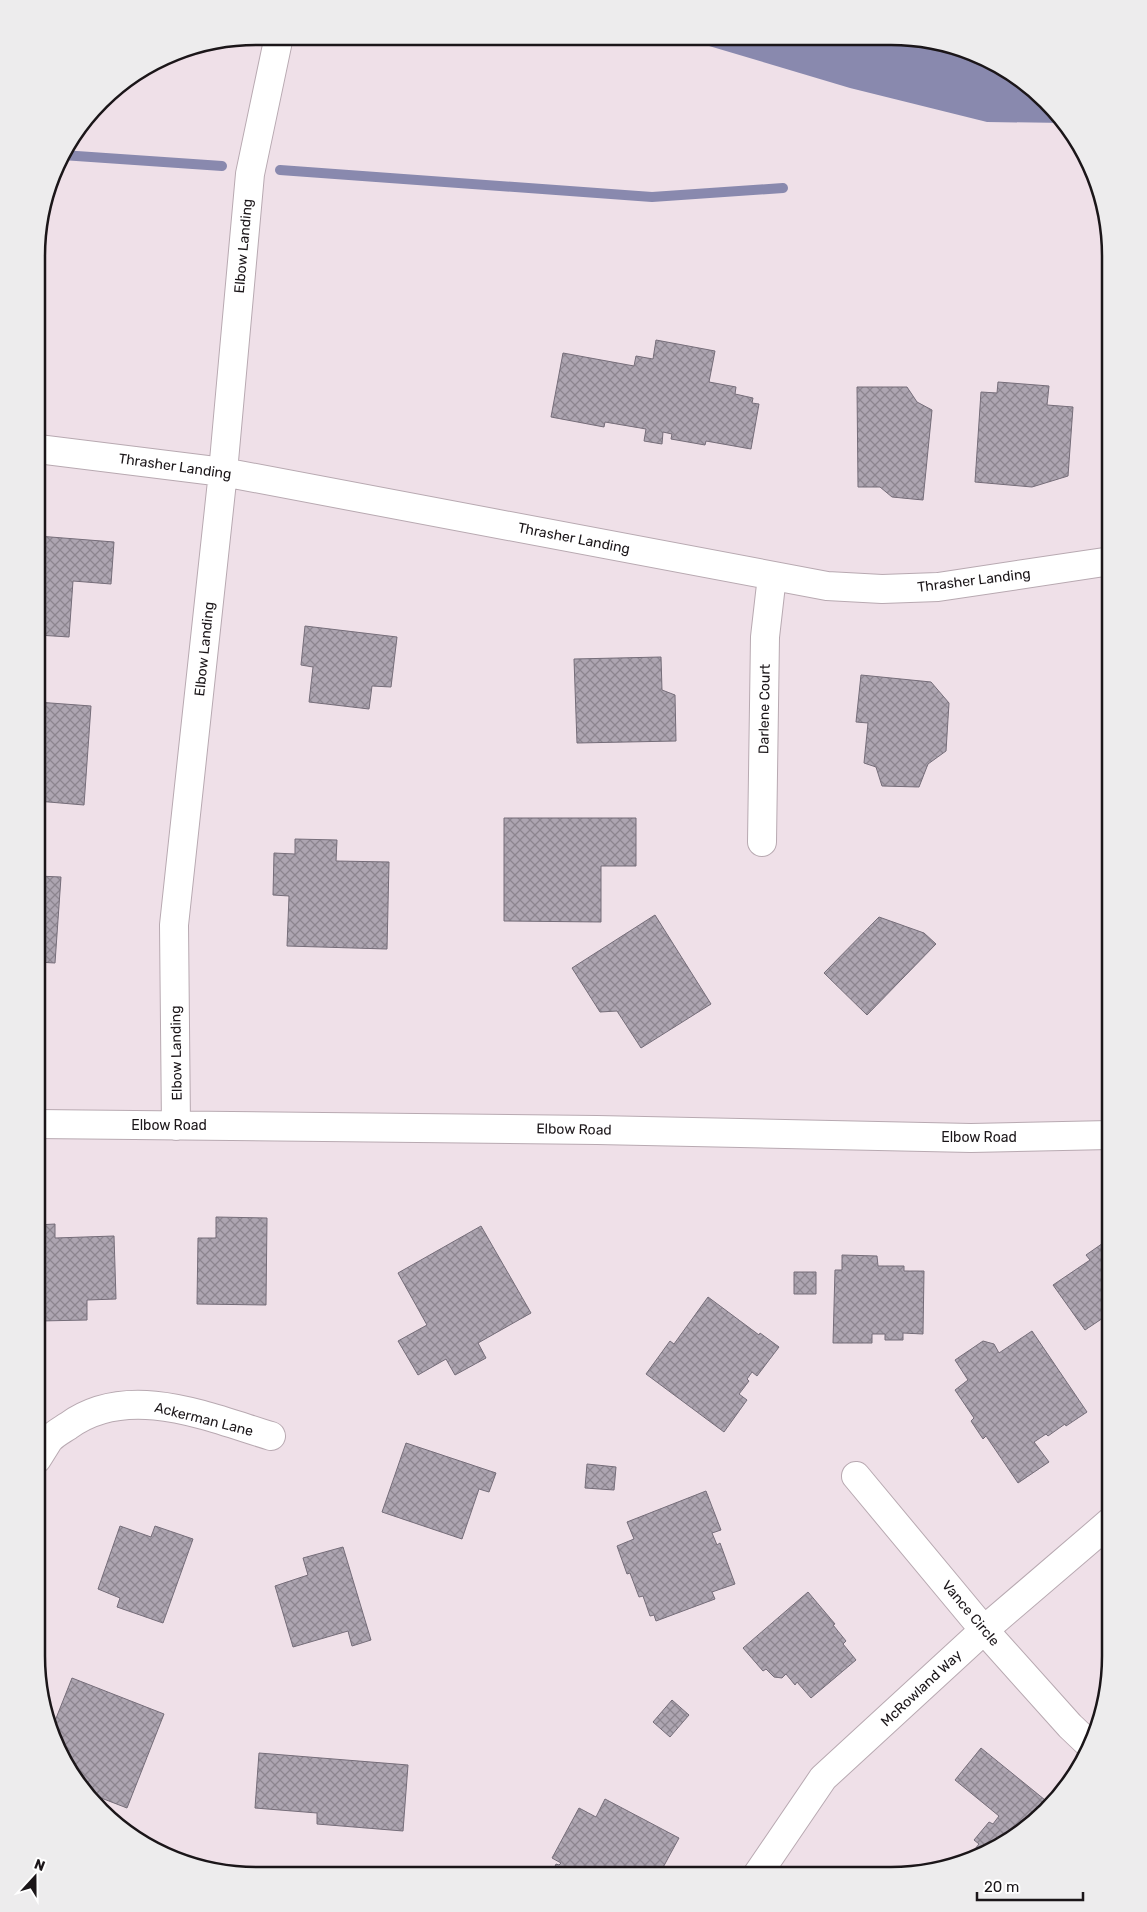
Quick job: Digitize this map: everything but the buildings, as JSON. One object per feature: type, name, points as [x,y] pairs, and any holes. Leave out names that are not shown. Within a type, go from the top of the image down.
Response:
[{"type":"street","name":"Elbow Landing","points":[[176,1126],[174,925],[223,472],[250,174],[277,45]]},
{"type":"street","name":"Thrasher Landing","points":[[45,450],[223,472],[827,586],[882,589],[938,587],[1102,562]]},
{"type":"street","name":"Darlene Court","points":[[762,842],[765,637],[772,576]]},
{"type":"street","name":"Elbow Road","points":[[45,1124],[597,1130],[971,1138],[1102,1135]]},
{"type":"street","name":"Ackerman Lane","points":[[45,1446],[50,1439],[77,1419],[111,1406],[152,1404],[191,1412],[271,1436]]},
{"type":"street","name":"Vance Circle","points":[[856,1476],[984,1630],[1084,1740]]},
{"type":"street","name":"McRowland Way","points":[[762,1867],[823,1778],[984,1630],[1102,1529]]},
{"type":"water","points":[[706,45],[904,45],[932,49],[959,56],[996,73],[1030,97],[1054,123],[987,122],[850,88]]},
{"type":"waterway","points":[[71,156],[222,166]]},
{"type":"waterway","points":[[280,170],[652,197],[783,188]]}]
